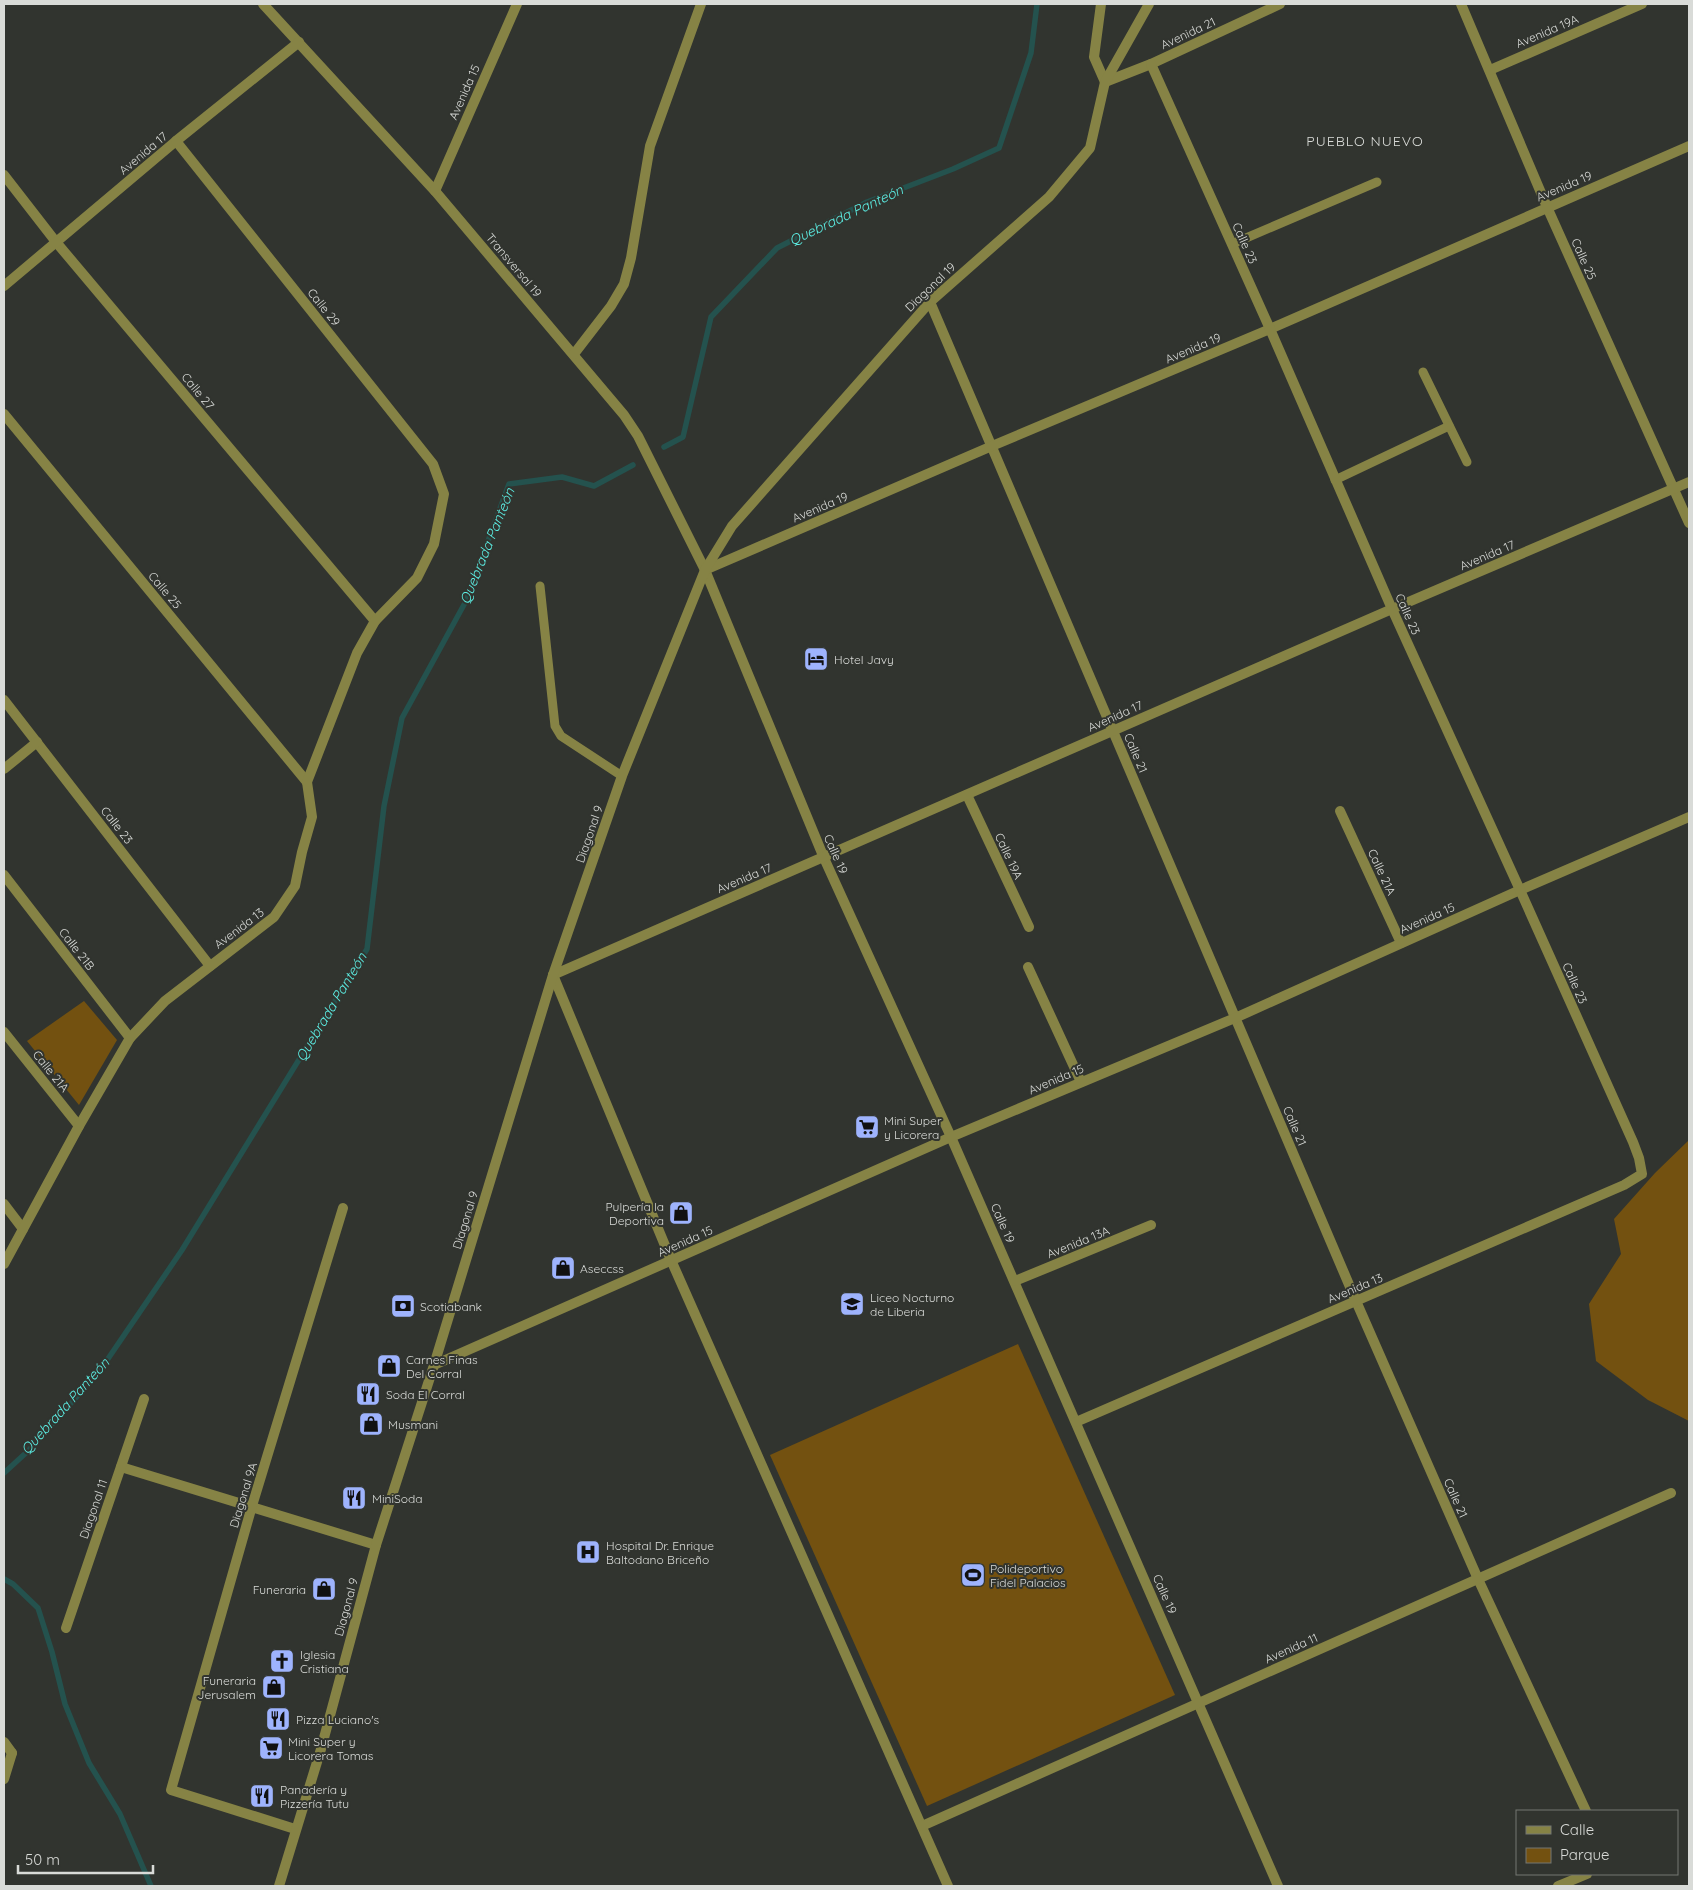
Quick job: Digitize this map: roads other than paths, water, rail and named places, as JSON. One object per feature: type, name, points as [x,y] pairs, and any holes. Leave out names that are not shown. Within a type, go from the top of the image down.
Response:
[{"type":"street","name":"Transversal 19","points":[[263,4],[435,190],[632,425],[705,570]]},
{"type":"street","name":"Avenida 15","points":[[435,190],[517,4]]},
{"type":"street","points":[[574,354],[611,306],[624,284],[632,258],[650,146],[702,4]]},
{"type":"street","points":[[1100,4],[1094,57],[1105,82]]},
{"type":"street","name":"Diagonal 19","points":[[705,570],[732,526],[930,302],[1049,198],[1090,148],[1105,82],[1149,4]]},
{"type":"street","name":"Avenida 21","points":[[1105,82],[1151,64],[1280,4]]},
{"type":"street","name":"Calle 25","points":[[1461,4],[1547,207],[1689,523]]},
{"type":"street","name":"Avenida 19A","points":[[1490,70],[1642,4]]},
{"type":"street","name":"Avenida 17","points":[[4,286],[299,42]]},
{"type":"street","name":"Calle 23","points":[[1151,64],[1270,329],[1392,609],[1633,1142],[1640,1158],[1642,1174]]},
{"type":"street","name":"Calle 29","points":[[176,142],[433,464],[444,494]]},
{"type":"street","name":"Avenida 19","points":[[705,570],[1270,329],[1689,146]]},
{"type":"street","name":"Calle 27","points":[[4,175],[56,242],[375,621]]},
{"type":"street","name":"Calle 21","points":[[930,302],[1356,1301],[1478,1579],[1586,1810]]},
{"type":"street","name":"Calle 25","points":[[4,414],[307,782]]},
{"type":"street","name":"Avenida 17","points":[[553,975],[1392,609],[1689,482]]},
{"type":"street","name":"Avenida 13","points":[[4,1264],[79,1126],[130,1038],[165,1001],[274,917],[295,886],[312,818],[307,782],[358,653],[375,621],[417,578],[434,544],[444,494]]},
{"type":"street","name":"Diagonal 9","points":[[279,1886],[321,1749],[376,1545],[434,1365],[553,975],[622,776],[705,570]]},
{"type":"street","name":"Calle 19","points":[[705,570],[824,858],[1015,1281],[1278,1886]]},
{"type":"street","name":"Calle 23","points":[[4,700],[210,966]]},
{"type":"street","points":[[4,769],[36,742]]},
{"type":"street","name":"Calle 19A","points":[[967,795],[1029,927]]},
{"type":"street","name":"Calle 21A","points":[[1340,811],[1402,943]]},
{"type":"street","name":"Avenida 15","points":[[434,1365],[951,1137],[1236,1018],[1520,890],[1689,817]]},
{"type":"street","name":"Calle 21B","points":[[4,875],[130,1038]]},
{"type":"street","points":[[1028,967],[1081,1082]]},
{"type":"street","points":[[553,975],[671,1260],[948,1886]]},
{"type":"street","name":"Calle 21A","points":[[4,1032],[79,1126]]},
{"type":"street","name":"Avenida 13","points":[[1076,1422],[1624,1185],[1642,1174]]},
{"type":"street","points":[[4,1204],[23,1229]]},
{"type":"street","name":"Diagonal 9A","points":[[295,1829],[171,1790],[252,1506],[343,1208]]},
{"type":"street","name":"Avenida 13A","points":[[1015,1281],[1151,1226]]},
{"type":"street","name":"Diagonal 11","points":[[66,1628],[144,1399]]},
{"type":"street","points":[[121,1467],[376,1545]]},
{"type":"street","name":"Avenida 11","points":[[922,1826],[1670,1493]]},
{"type":"street","points":[[4,1742],[8,1752],[4,1778]]},
{"type":"street","points":[[1558,1886],[1585,1875]]},
{"type":"lane","points":[[1232,244],[1377,182]]},
{"type":"lane","points":[[1423,372],[1467,462]]},
{"type":"lane","points":[[1335,480],[1450,426]]},
{"type":"lane","points":[[540,586],[555,726],[561,736],[622,776]]},
{"type":"waterway","name":"Quebrada Panteón","points":[[664,447],[683,437],[711,317],[777,248],[867,202],[953,169],[999,148],[1031,53],[1037,4]]},
{"type":"waterway","name":"Quebrada Panteón","points":[[4,1473],[28,1451],[99,1372],[182,1250],[367,949],[384,806],[402,718],[466,601],[509,484],[562,477],[594,486],[633,465]]},
{"type":"waterway","name":"Quebrada Panteón","points":[[4,1579],[13,1584],[38,1608],[52,1652],[65,1704],[89,1763],[120,1814],[151,1886]]},
{"type":"place","name":"Hotel Javy","points":[[816,659]]},
{"type":"place","name":"Mini Super y Licorera","points":[[867,1127]]},
{"type":"place","name":"Pulpería la Deportiva","points":[[681,1213]]},
{"type":"place","name":"Aseccss","points":[[563,1268]]},
{"type":"place","name":"Liceo Nocturno de Liberia","points":[[852,1304]]},
{"type":"place","name":"Scotiabank","points":[[403,1306]]},
{"type":"place","name":"Carnes Finas Del Corral","points":[[389,1366]]},
{"type":"place","name":"Soda El Corral","points":[[368,1394]]},
{"type":"place","name":"Musmani","points":[[371,1424]]},
{"type":"place","name":"MiniSoda","points":[[354,1498]]},
{"type":"place","name":"Hospital Dr. Enrique Baltodano Briceño","points":[[588,1552]]},
{"type":"place","name":"Polideportivo Fidel Palacios","points":[[973,1575]]},
{"type":"place","name":"Funeraria","points":[[324,1589]]},
{"type":"place","name":"Iglesia Cristiana","points":[[282,1661]]},
{"type":"place","name":"Funeraria Jerusalem","points":[[274,1687]]},
{"type":"place","name":"Pizza Luciano's","points":[[278,1719]]},
{"type":"place","name":"Mini Super y Licorera Tomas","points":[[271,1748]]},
{"type":"place","name":"Panadería y Pizzería Tutu","points":[[262,1796]]},
{"type":"district","name":"PUEBLO NUEVO","points":[[1365,141]]}]
